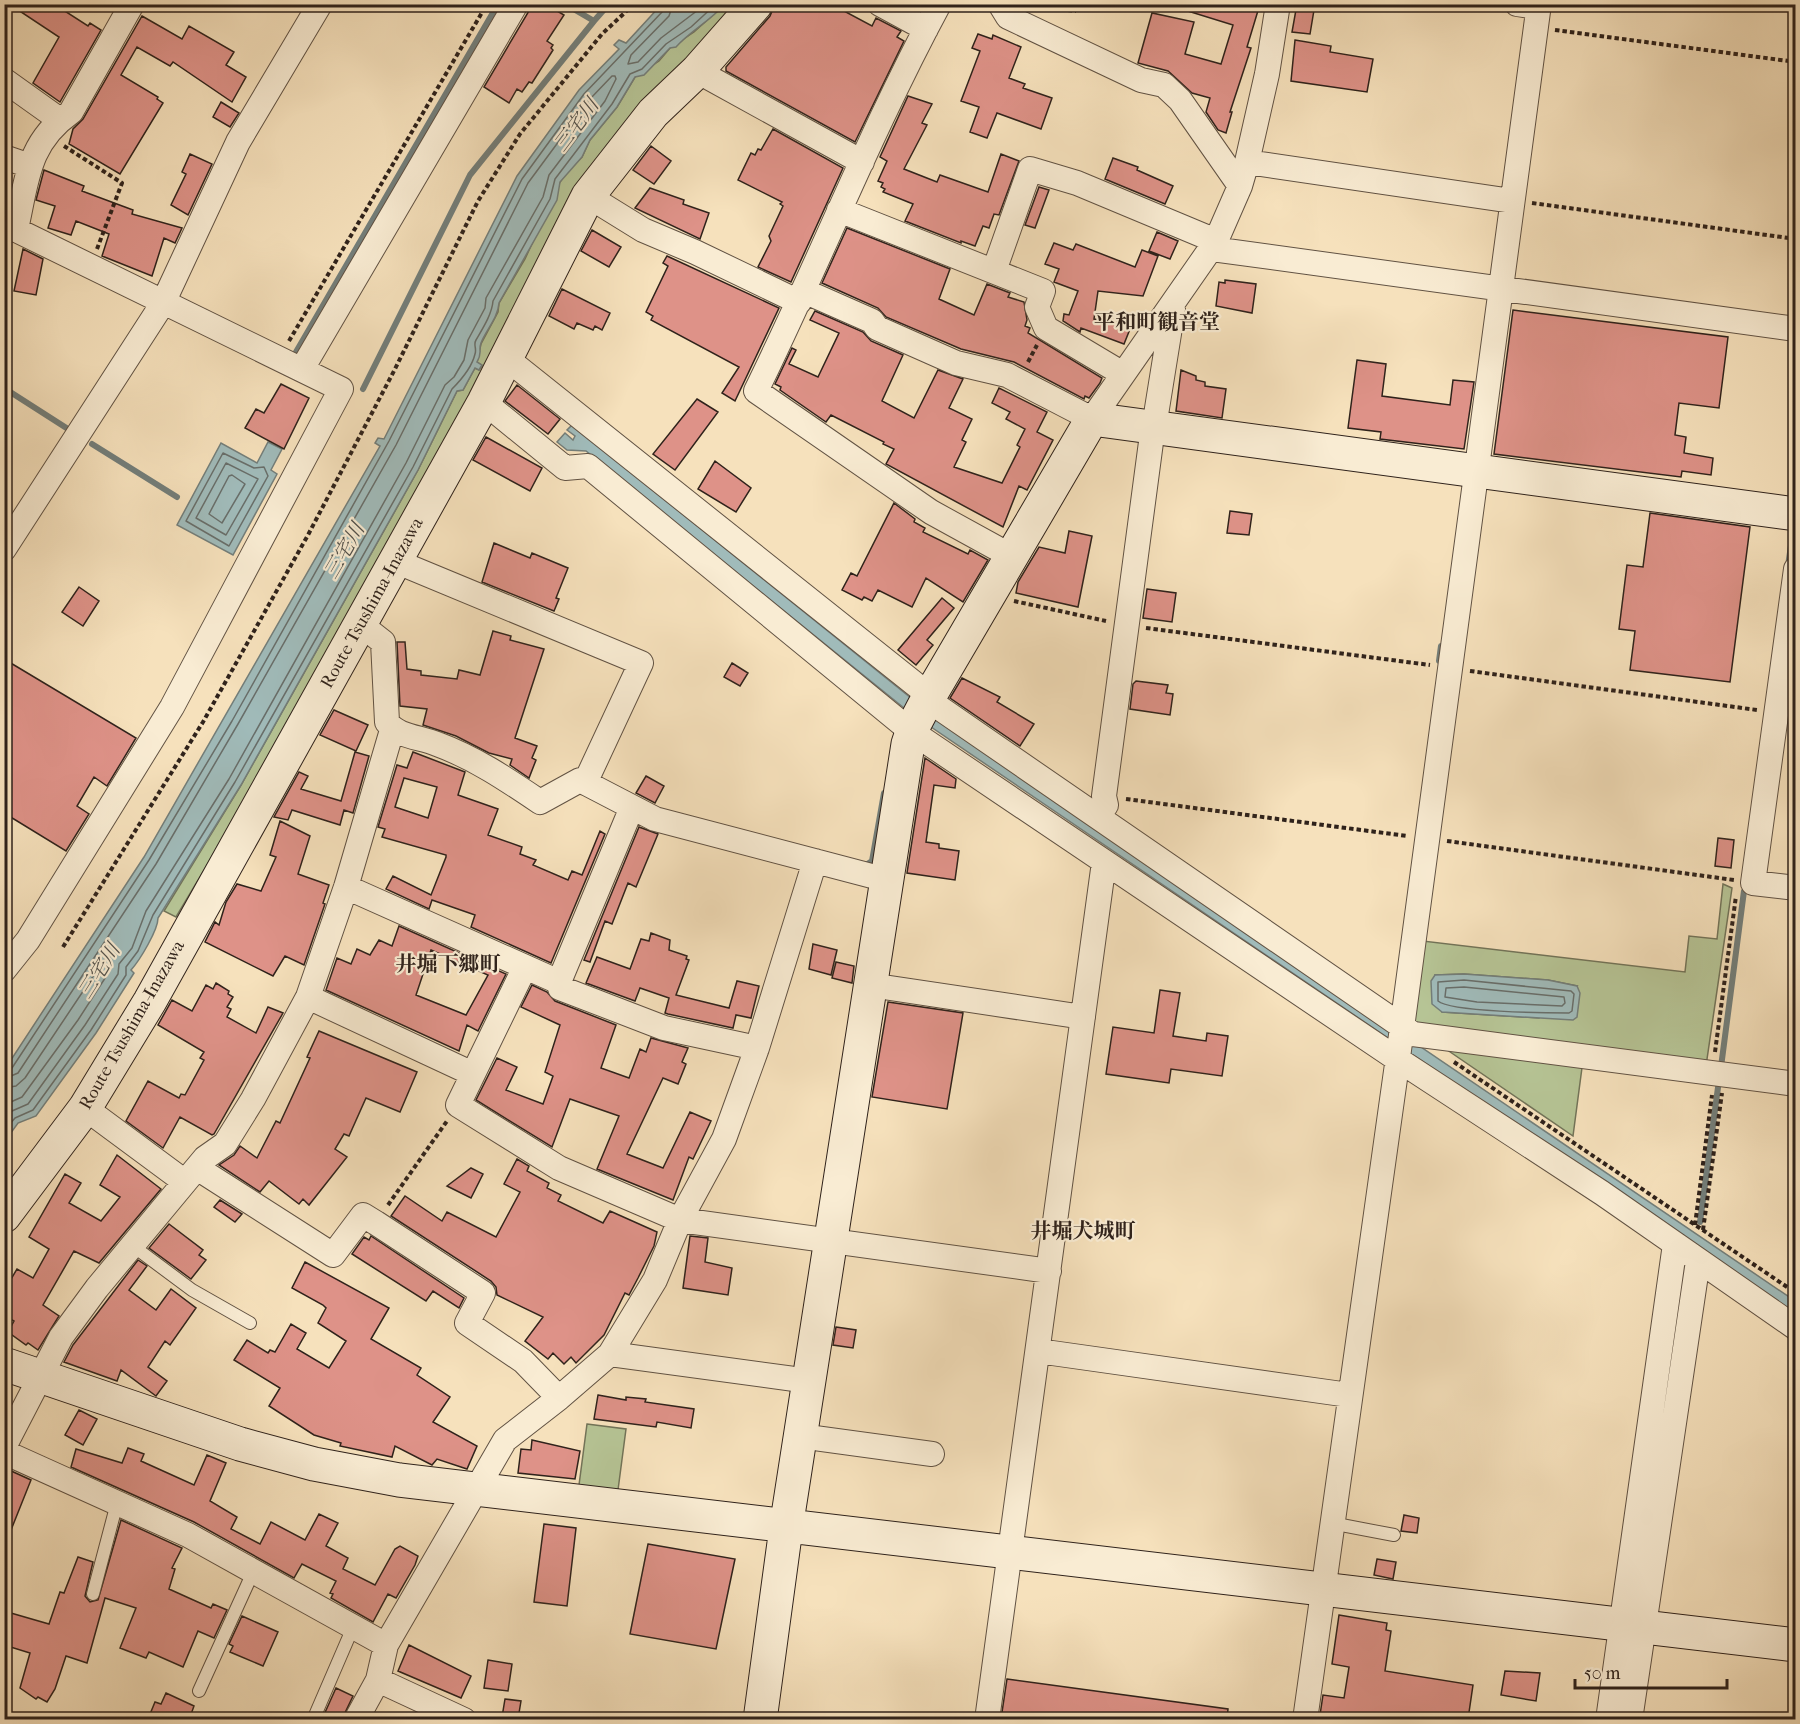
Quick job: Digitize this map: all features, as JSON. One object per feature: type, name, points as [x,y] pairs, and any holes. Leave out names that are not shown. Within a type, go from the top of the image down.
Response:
[{"type":"street","points":[[4,970],[28,940],[172,707],[341,389],[10,226],[34,151],[60,120],[71,112],[132,4]]},
{"type":"street","points":[[4,549],[13,519],[163,303],[238,142],[320,4]]},
{"type":"street","points":[[302,369],[516,4]]},
{"type":"street","name":"Route Tsushima-Inazawa","points":[[4,1216],[85,1108],[150,1001],[484,402],[588,196],[652,113],[697,71],[756,4]]},
{"type":"street","points":[[880,4],[926,29]]},
{"type":"street","points":[[939,4],[839,210],[802,296],[756,391],[931,512],[1011,556]]},
{"type":"street","points":[[1000,4],[1008,17],[1141,80],[1164,85],[1180,100],[1240,186]]},
{"type":"street","points":[[760,1719],[786,1528],[870,985],[887,880],[922,711],[1092,419],[1214,245],[1240,186],[1247,162],[1267,74],[1278,4]]},
{"type":"street","points":[[1305,1719],[1400,1041],[1474,471],[1512,201],[1532,11]]},
{"type":"street","points":[[697,71],[862,162]]},
{"type":"street","points":[[4,81],[60,120]]},
{"type":"street","points":[[4,157],[30,166]]},
{"type":"street","points":[[1247,162],[1512,201]]},
{"type":"street","points":[[994,271],[1030,169],[1077,183],[1214,245],[1499,288],[1796,329]]},
{"type":"street","points":[[588,196],[643,231],[802,296],[872,321],[877,328],[956,363],[1007,375],[1092,419],[1796,514]]},
{"type":"street","points":[[839,210],[1043,291],[1037,307],[1046,328],[1123,374]]},
{"type":"street","points":[[1098,817],[1106,805],[1104,796],[1126,626],[1153,427],[1173,303]]},
{"type":"street","points":[[506,358],[922,711],[1104,862],[1400,1041]]},
{"type":"street","points":[[484,402],[565,468],[588,466],[922,711],[1098,817],[1602,1193],[1796,1328]]},
{"type":"street","points":[[395,561],[641,663],[585,783]]},
{"type":"street","points":[[1796,569],[1783,710],[1753,883],[1796,888]]},
{"type":"street","points":[[360,624],[383,642],[387,722],[392,730],[436,743],[484,764],[540,802],[580,780],[655,819],[887,880]]},
{"type":"street","points":[[4,1447],[61,1337],[191,1175],[225,1144],[253,1099],[308,997],[346,887],[392,730]]},
{"type":"street","points":[[632,807],[560,982],[560,988],[664,1028],[757,1048]]},
{"type":"street","points":[[356,1719],[378,1680],[386,1645],[505,1440],[559,1398],[609,1354],[655,1280],[680,1220],[724,1139],[757,1048],[816,861]]},
{"type":"street","points":[[987,1719],[1104,862]]},
{"type":"street","points":[[346,887],[477,943],[524,969],[560,982]]},
{"type":"street","points":[[524,969],[458,1105],[559,1168],[680,1220],[1048,1270]]},
{"type":"street","points":[[870,985],[1083,1017]]},
{"type":"street","points":[[308,997],[473,1074]]},
{"type":"street","points":[[1400,1041],[1413,1034],[1796,1084]]},
{"type":"street","points":[[85,1108],[191,1175],[333,1255],[363,1215],[483,1293],[466,1323],[523,1361],[559,1398]]},
{"type":"street","points":[[1629,1719],[1631,1626],[1675,1244]]},
{"type":"street","points":[[1608,1719],[1631,1626],[1698,1261]]},
{"type":"street","points":[[1038,1351],[1349,1395]]},
{"type":"street","points":[[609,1354],[809,1381]]},
{"type":"street","points":[[4,1364],[240,1444],[314,1464],[476,1490],[1796,1645]]},
{"type":"street","points":[[800,1436],[932,1454]]},
{"type":"street","points":[[4,1452],[188,1535],[354,1625],[386,1645]]},
{"type":"street","points":[[378,1680],[464,1719]]},
{"type":"lane","points":[[133,1246],[192,1290],[250,1323]]},
{"type":"lane","points":[[93,1594],[117,1503]]},
{"type":"lane","points":[[1331,1523],[1394,1534]]},
{"type":"lane","points":[[199,1691],[254,1570]]},
{"type":"lane","points":[[313,1719],[354,1625]]},
{"type":"path","points":[[280,358],[487,4]]},
{"type":"path","points":[[63,947],[203,722],[308,535],[395,369],[478,201],[520,134],[602,34],[634,4]]},
{"type":"path","points":[[1036,6],[1076,11]]},
{"type":"path","points":[[1532,11],[1796,62]]},
{"type":"path","points":[[60,120],[64,146],[122,183],[91,266]]},
{"type":"path","points":[[1512,201],[1796,239]]},
{"type":"path","points":[[1018,381],[1046,328]]},
{"type":"path","points":[[988,596],[1126,626],[1783,710]]},
{"type":"path","points":[[1452,1061],[1796,1293]]},
{"type":"path","points":[[1695,1225],[1719,1074]]},
{"type":"path","points":[[1703,1230],[1719,1074]]},
{"type":"path","points":[[376,1223],[458,1105]]},
{"type":"green space","points":[[724,5],[742,5],[692,64],[468,404],[224,837],[176,917],[164,911],[241,785],[418,470],[457,391],[463,390],[475,368],[479,370],[482,366],[477,362],[481,344],[498,312],[499,303],[525,259],[560,182],[582,157],[590,140],[617,107],[635,77],[659,61],[670,48],[694,32]]},
{"type":"green space","points":[[1723,884],[1732,888],[1706,1066],[1419,1029],[1411,1014],[1423,941],[1685,972],[1689,936],[1717,939]],"holes":[[[1464,974],[1548,980],[1577,986],[1539,1018],[1442,1012],[1435,975]]]},
{"type":"green space","points":[[1437,1043],[1583,1060],[1573,1136]]},
{"type":"green space","points":[[587,1424],[626,1429],[618,1490],[579,1485]]},
{"type":"water","name":"三宅川","points":[[661,5],[724,5],[676,47],[670,48],[644,75],[635,77],[617,107],[590,140],[582,157],[560,182],[557,200],[499,303],[481,343],[477,362],[482,365],[479,370],[475,368],[463,390],[457,391],[418,470],[241,785],[158,918],[148,945],[131,970],[134,973],[96,1033],[36,1116],[18,1123],[5,1141],[5,1069],[144,857],[380,446],[375,443],[378,438],[384,439],[517,176],[579,90],[619,49],[614,45],[619,40],[626,43]]},
{"type":"water","points":[[572,425],[932,715],[1795,1301],[1795,1315],[909,712],[586,451],[567,450],[557,442],[565,433],[573,440],[575,436],[567,430]]},
{"type":"water","points":[[268,442],[282,449],[271,470],[277,474],[233,555],[177,525],[221,443],[257,463]]},
{"type":"water","points":[[1464,974],[1548,980],[1577,986],[1580,993],[1577,1017],[1573,1020],[1442,1012],[1432,1004],[1431,981],[1435,975]]},
{"type":"building","points":[[9,4],[54,4],[88,26],[90,23],[101,30],[60,102],[33,83],[59,37]]},
{"type":"building","points":[[533,4],[561,4],[557,11],[564,15],[547,41],[553,45],[551,48],[553,50],[532,83],[529,82],[522,92],[517,89],[509,103],[484,87]]},
{"type":"building","points":[[775,4],[831,4],[872,26],[876,18],[901,31],[897,37],[904,41],[855,142],[726,71],[726,67],[770,16]]},
{"type":"building","points":[[1179,4],[1224,4],[1238,9],[1239,4],[1260,4],[1247,47],[1251,48],[1230,112],[1232,112],[1226,133],[1218,130],[1206,112],[1210,98],[1192,93],[1168,71],[1138,63],[1152,13],[1194,22],[1185,54],[1221,64],[1233,25],[1178,8]]},
{"type":"building","points":[[1297,4],[1315,4],[1310,34],[1292,32]]},
{"type":"building","points":[[142,16],[182,39],[189,26],[234,52],[226,65],[246,77],[232,102],[173,62],[170,66],[137,47],[121,75],[158,97],[157,99],[163,103],[120,174],[69,144],[73,129],[83,119]]},
{"type":"building","points":[[978,34],[992,39],[993,35],[1021,47],[1009,78],[1025,84],[1023,88],[1052,98],[1041,129],[997,113],[987,138],[970,132],[979,107],[961,101],[980,51],[972,48]]},
{"type":"building","points":[[1295,40],[1331,46],[1330,52],[1373,59],[1367,92],[1291,81]]},
{"type":"building","points":[[908,96],[932,104],[922,123],[927,125],[904,169],[937,182],[940,175],[988,192],[1001,154],[1019,161],[999,215],[994,214],[989,228],[983,226],[975,246],[961,241],[961,243],[905,221],[913,204],[883,192],[885,189],[881,187],[883,183],[878,181],[887,161],[880,157]]},
{"type":"building","points":[[221,102],[239,113],[230,127],[213,117]]},
{"type":"building","points":[[773,129],[843,168],[791,282],[758,267],[771,241],[769,236],[783,206],[780,204],[782,202],[738,180],[751,153],[755,155],[758,149],[761,150]]},
{"type":"building","points":[[651,146],[671,161],[654,184],[633,170]]},
{"type":"building","points":[[190,154],[212,164],[188,215],[171,205],[186,174],[182,172]]},
{"type":"building","points":[[1113,158],[1138,167],[1137,170],[1173,186],[1165,204],[1105,179]]},
{"type":"building","points":[[44,170],[84,186],[82,191],[133,210],[132,214],[182,228],[175,243],[164,238],[152,276],[102,256],[109,234],[76,221],[71,235],[48,228],[55,206],[36,200]]},
{"type":"building","points":[[1039,187],[1049,190],[1035,228],[1025,225]]},
{"type":"building","points":[[650,188],[684,200],[683,204],[709,213],[700,239],[635,208]]},
{"type":"building","points":[[847,228],[950,269],[939,299],[974,315],[987,284],[1010,293],[1008,297],[1024,302],[1027,320],[1025,326],[1030,328],[1028,333],[1102,378],[1100,383],[1089,398],[1085,396],[1084,399],[1014,362],[961,349],[886,317],[878,308],[822,283]]},
{"type":"building","points":[[592,230],[621,247],[609,267],[581,251]]},
{"type":"building","points":[[1157,232],[1178,241],[1170,259],[1149,251]]},
{"type":"building","points":[[1054,243],[1073,250],[1076,244],[1135,267],[1142,250],[1158,256],[1143,296],[1098,291],[1094,319],[1132,324],[1124,344],[1081,328],[1080,332],[1063,321],[1064,314],[1069,315],[1078,291],[1054,282],[1059,269],[1045,264]]},
{"type":"building","points":[[23,249],[43,259],[36,295],[14,291]]},
{"type":"building","points":[[667,256],[779,308],[735,401],[722,393],[739,367],[651,320],[653,316],[646,312],[668,266],[663,263]]},
{"type":"building","points":[[1225,280],[1256,284],[1252,313],[1216,306],[1219,282],[1225,283]]},
{"type":"building","points":[[562,289],[610,313],[602,330],[595,326],[593,330],[577,323],[574,329],[549,316]]},
{"type":"building","points":[[1513,310],[1728,337],[1719,408],[1679,403],[1675,435],[1686,437],[1684,453],[1713,458],[1711,475],[1682,471],[1681,477],[1494,454]]},
{"type":"building","points":[[815,311],[863,332],[871,341],[903,355],[882,401],[914,418],[938,370],[963,379],[949,408],[972,419],[962,440],[966,442],[954,467],[1002,483],[1020,447],[1017,445],[1025,429],[1006,419],[1010,412],[992,403],[999,388],[1047,412],[1037,432],[1053,440],[1027,490],[1019,486],[1003,527],[886,464],[894,449],[883,444],[884,442],[831,415],[826,422],[780,390],[781,387],[775,384],[792,348],[796,350],[789,364],[818,377],[839,333],[810,320]]},
{"type":"building","points":[[1357,360],[1386,364],[1382,396],[1450,405],[1453,380],[1474,382],[1464,449],[1380,439],[1381,432],[1348,428]]},
{"type":"building","points":[[1181,370],[1196,376],[1196,380],[1205,382],[1205,386],[1226,389],[1222,418],[1176,411]]},
{"type":"building","points":[[281,384],[309,398],[284,449],[245,428],[256,409],[264,413]]},
{"type":"building","points":[[517,385],[560,419],[548,434],[505,401]]},
{"type":"building","points":[[697,399],[718,412],[675,470],[653,454]]},
{"type":"building","points":[[486,437],[542,468],[530,491],[473,460]]},
{"type":"building","points":[[715,461],[751,488],[736,512],[698,489]]},
{"type":"building","points":[[894,503],[915,519],[914,522],[925,528],[923,532],[968,554],[970,550],[988,560],[963,602],[926,578],[912,607],[878,590],[872,601],[864,597],[862,600],[842,590],[851,573],[857,576]]},
{"type":"building","points":[[1230,511],[1252,514],[1249,535],[1227,533]]},
{"type":"building","points":[[1650,513],[1750,527],[1730,682],[1630,670],[1635,631],[1619,629],[1627,565],[1643,567]]},
{"type":"building","points":[[1069,531],[1092,536],[1078,607],[1016,593],[1018,582],[1039,547],[1065,553]]},
{"type":"building","points":[[494,543],[530,558],[532,553],[568,568],[556,598],[559,599],[554,611],[482,582]]},
{"type":"building","points":[[79,587],[99,601],[83,626],[62,612]]},
{"type":"building","points":[[1147,589],[1176,593],[1172,622],[1143,618]]},
{"type":"building","points":[[942,598],[954,608],[927,640],[933,645],[916,665],[898,650]]},
{"type":"building","points":[[493,631],[511,636],[510,640],[544,649],[515,738],[537,746],[532,758],[536,760],[529,778],[510,765],[512,759],[489,753],[456,736],[423,725],[427,709],[400,706],[397,642],[405,642],[407,669],[421,671],[421,675],[457,679],[459,670],[480,675]]},
{"type":"building","points":[[4,659],[136,738],[107,786],[94,777],[77,806],[89,814],[66,851],[4,813]]},
{"type":"building","points":[[732,663],[748,673],[740,686],[724,677]]},
{"type":"building","points":[[962,678],[1000,697],[997,702],[1034,724],[1020,746],[950,698]]},
{"type":"building","points":[[1136,681],[1168,685],[1166,693],[1173,694],[1170,715],[1130,709],[1133,684]]},
{"type":"building","points":[[334,710],[368,725],[356,751],[320,735]]},
{"type":"building","points":[[355,752],[369,756],[353,813],[344,810],[340,825],[292,810],[288,820],[274,817],[299,772],[308,776],[301,789],[341,801]]},
{"type":"building","points":[[413,752],[465,772],[458,795],[498,809],[488,835],[522,847],[520,854],[536,860],[533,865],[568,880],[572,871],[582,875],[600,831],[605,834],[551,963],[471,927],[475,915],[432,900],[429,909],[386,889],[393,876],[431,895],[446,857],[446,855],[382,837],[385,829],[378,827],[397,765],[407,768]],"holes":[[[404,778],[437,787],[428,818],[395,807]]]},
{"type":"building","points":[[925,758],[956,779],[955,788],[934,785],[926,842],[939,844],[939,848],[959,851],[955,880],[907,873]]},
{"type":"building","points":[[646,776],[664,786],[655,803],[636,793]]},
{"type":"building","points":[[280,821],[310,836],[298,874],[329,885],[323,903],[325,904],[304,965],[285,956],[273,976],[205,942],[215,922],[219,925],[226,902],[237,884],[261,891],[276,857],[270,855]]},
{"type":"building","points":[[639,827],[658,834],[636,887],[628,883],[612,924],[605,921],[590,962],[584,960]]},
{"type":"building","points":[[1718,838],[1734,840],[1731,868],[1715,866]]},
{"type":"building","points":[[399,926],[506,974],[478,1031],[467,1025],[459,1051],[326,990],[337,958],[351,964],[357,949],[370,955],[379,940],[392,946]],"holes":[[[431,950],[488,975],[466,1015],[416,995]]]},
{"type":"building","points":[[651,933],[670,940],[669,950],[687,956],[686,959],[689,960],[676,995],[729,1008],[737,981],[759,986],[751,1018],[736,1015],[733,1028],[665,1013],[669,998],[640,988],[635,1001],[586,983],[597,957],[630,969],[641,939],[649,941]]},
{"type":"building","points":[[813,944],[837,950],[831,975],[809,969]]},
{"type":"building","points":[[836,962],[854,966],[852,983],[832,978]]},
{"type":"building","points":[[216,983],[229,991],[228,994],[233,997],[227,1007],[231,1009],[227,1017],[256,1033],[268,1007],[283,1013],[214,1134],[180,1117],[163,1148],[126,1121],[148,1081],[179,1098],[181,1094],[185,1095],[204,1060],[200,1058],[204,1052],[158,1025],[172,1000],[192,1011],[206,985],[213,989]]},
{"type":"building","points":[[532,985],[547,992],[555,1001],[616,1025],[601,1068],[629,1078],[640,1049],[646,1052],[651,1038],[688,1048],[682,1062],[686,1064],[678,1084],[663,1078],[627,1154],[663,1168],[690,1112],[711,1121],[693,1159],[689,1157],[673,1200],[597,1169],[619,1116],[570,1099],[552,1147],[476,1100],[497,1058],[517,1067],[506,1090],[543,1104],[553,1076],[545,1072],[560,1025],[521,1007]]},
{"type":"building","points":[[1160,990],[1180,993],[1173,1036],[1206,1041],[1207,1033],[1228,1036],[1222,1076],[1171,1069],[1169,1083],[1106,1074],[1113,1027],[1154,1033]]},
{"type":"building","points":[[888,1002],[963,1013],[947,1109],[872,1097]]},
{"type":"building","points":[[319,1031],[417,1072],[400,1112],[366,1098],[349,1136],[344,1134],[335,1149],[347,1157],[309,1205],[303,1199],[299,1204],[269,1181],[260,1192],[219,1165],[234,1155],[240,1146],[257,1158],[276,1121],[280,1123],[310,1058],[307,1057]]},
{"type":"building","points":[[117,1155],[161,1189],[99,1263],[74,1251],[43,1305],[59,1316],[38,1350],[28,1343],[26,1345],[8,1332],[14,1321],[4,1315],[4,1291],[17,1269],[33,1278],[49,1249],[29,1237],[65,1174],[81,1183],[69,1203],[101,1221],[120,1197],[100,1185]]},
{"type":"building","points":[[517,1159],[529,1166],[527,1171],[549,1183],[547,1188],[561,1195],[558,1201],[603,1223],[610,1211],[657,1232],[654,1246],[629,1295],[625,1293],[604,1335],[576,1363],[571,1357],[564,1364],[553,1353],[548,1359],[525,1341],[543,1317],[497,1295],[496,1287],[491,1281],[391,1216],[405,1196],[442,1221],[447,1212],[496,1237],[520,1192],[504,1184]]},
{"type":"building","points":[[471,1168],[483,1174],[471,1198],[447,1186]]},
{"type":"building","points":[[220,1200],[242,1214],[235,1222],[214,1207]]},
{"type":"building","points":[[169,1224],[203,1250],[199,1255],[206,1260],[191,1279],[149,1248]]},
{"type":"building","points":[[371,1236],[464,1298],[459,1308],[433,1291],[426,1301],[352,1254],[364,1237],[369,1240]]},
{"type":"building","points":[[690,1236],[708,1238],[705,1262],[732,1268],[728,1295],[683,1288]]},
{"type":"building","points":[[138,1260],[147,1266],[129,1290],[156,1310],[171,1289],[196,1308],[170,1345],[165,1341],[148,1367],[167,1381],[156,1396],[121,1370],[117,1381],[64,1362],[73,1345]]},
{"type":"building","points":[[305,1262],[389,1308],[371,1339],[421,1368],[417,1375],[450,1397],[433,1422],[477,1446],[467,1469],[437,1459],[432,1465],[395,1446],[392,1457],[340,1446],[341,1443],[314,1435],[269,1406],[280,1388],[234,1360],[247,1340],[268,1353],[270,1350],[275,1352],[291,1324],[306,1333],[297,1349],[329,1368],[346,1341],[318,1323],[326,1308],[323,1305],[292,1288]]},
{"type":"building","points":[[836,1327],[856,1330],[853,1348],[833,1345]]},
{"type":"building","points":[[598,1395],[626,1400],[626,1397],[646,1399],[645,1402],[694,1409],[691,1428],[657,1422],[656,1427],[594,1419]]},
{"type":"building","points":[[79,1410],[97,1419],[83,1445],[65,1435]]},
{"type":"building","points":[[532,1440],[580,1451],[575,1479],[518,1473],[521,1449],[531,1450]]},
{"type":"building","points":[[128,1448],[144,1454],[141,1461],[194,1485],[207,1455],[226,1463],[210,1501],[237,1517],[231,1529],[260,1544],[271,1522],[305,1540],[319,1514],[338,1523],[326,1546],[348,1558],[343,1569],[375,1585],[395,1549],[400,1546],[418,1556],[415,1565],[396,1598],[388,1594],[373,1622],[331,1598],[333,1594],[330,1593],[336,1581],[302,1564],[294,1578],[194,1522],[71,1467],[76,1449],[122,1463]]},
{"type":"building","points":[[9,1470],[31,1480],[5,1545],[4,1481]]},
{"type":"building","points":[[1404,1515],[1419,1518],[1417,1533],[1401,1531]]},
{"type":"building","points":[[121,1520],[182,1548],[172,1568],[175,1569],[169,1589],[211,1608],[213,1604],[227,1610],[214,1638],[198,1631],[183,1667],[149,1652],[146,1658],[120,1648],[136,1608],[105,1598],[87,1663],[66,1656],[55,1689],[47,1702],[38,1697],[36,1699],[20,1688],[30,1653],[4,1645],[4,1611],[49,1624],[60,1592],[64,1593],[78,1557],[93,1562],[85,1596],[90,1602],[98,1600]]},
{"type":"building","points":[[544,1524],[576,1528],[567,1606],[534,1602]]},
{"type":"building","points":[[648,1544],[735,1559],[716,1649],[630,1634]]},
{"type":"building","points":[[1377,1559],[1396,1562],[1393,1579],[1374,1575]]},
{"type":"building","points":[[1339,1615],[1387,1623],[1386,1630],[1391,1631],[1385,1671],[1473,1685],[1468,1719],[1347,1719],[1320,1715],[1323,1695],[1344,1698],[1349,1667],[1332,1664]]},
{"type":"building","points":[[242,1616],[278,1632],[263,1666],[230,1652],[233,1646],[229,1644]]},
{"type":"building","points":[[409,1645],[471,1676],[461,1698],[398,1671]]},
{"type":"building","points":[[488,1660],[512,1664],[508,1691],[484,1688]]},
{"type":"building","points":[[1505,1671],[1540,1673],[1536,1701],[1501,1695]]},
{"type":"building","points":[[1007,1679],[1228,1709],[1227,1719],[1001,1719]]},
{"type":"building","points":[[336,1688],[353,1696],[342,1719],[328,1719],[323,1717]]},
{"type":"building","points":[[166,1693],[194,1706],[190,1717],[195,1719],[148,1719],[155,1702],[161,1704]]},
{"type":"building","points":[[505,1699],[521,1701],[518,1719],[502,1717]]},
{"type":"waterway","points":[[296,352],[498,4]]},
{"type":"waterway","points":[[565,4],[594,21],[609,4]]},
{"type":"waterway","points":[[363,389],[470,175],[594,21]]},
{"type":"waterway","points":[[4,388],[68,429]]},
{"type":"waterway","points":[[92,444],[177,497]]},
{"type":"waterway","points":[[1791,493],[1796,460]]},
{"type":"waterway","points":[[1788,566],[1794,525]]},
{"type":"waterway","points":[[1439,661],[1441,646]]},
{"type":"waterway","points":[[862,864],[866,865],[872,861],[884,793]]},
{"type":"waterway","points":[[1721,1067],[1744,891]]},
{"type":"waterway","points":[[1700,1222],[1719,1080]]},
{"type":"district","name":"平和町観音堂","points":[[1157,322]]},
{"type":"district","name":"井堀下郷町","points":[[448,964]]},
{"type":"district","name":"井堀犬城町","points":[[1083,1231]]}]
